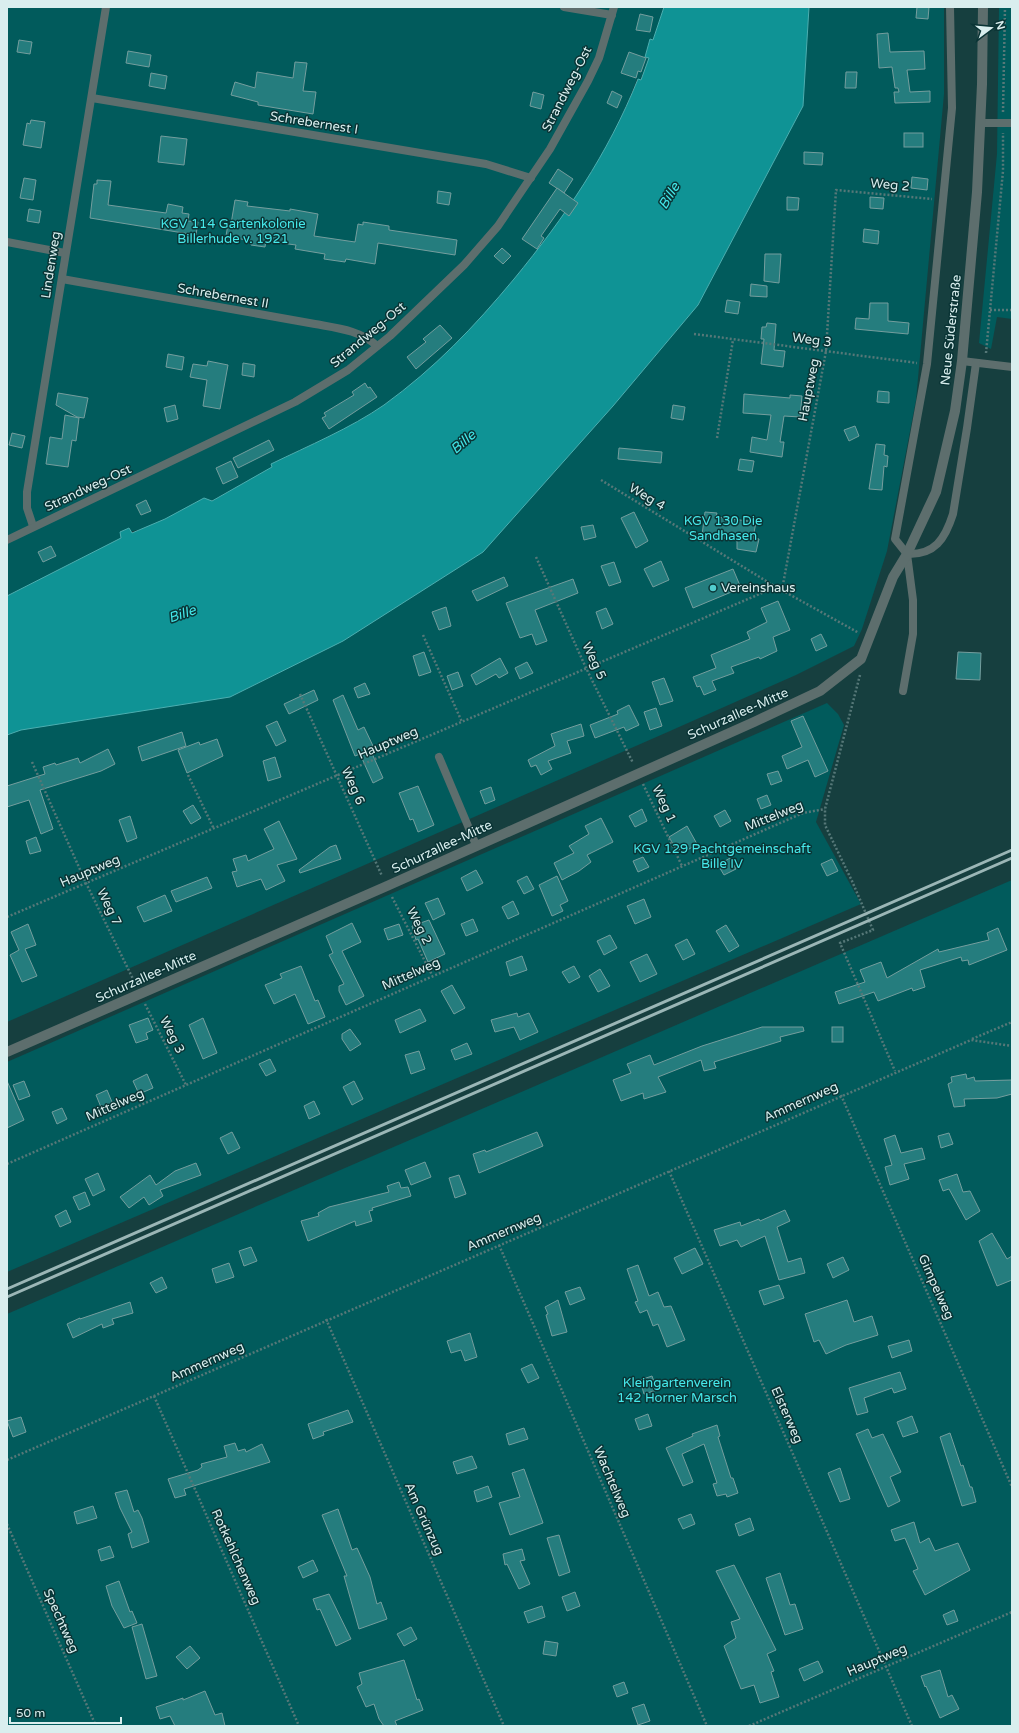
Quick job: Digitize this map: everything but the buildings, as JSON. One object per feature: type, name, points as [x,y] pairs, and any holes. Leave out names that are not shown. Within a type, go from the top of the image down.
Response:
[{"type":"street","name":"Neue Süderstraße","points":[[870,640],[893,577],[907,554],[936,492],[955,412],[962,360],[977,192],[981,123],[983,7]]},
{"type":"street","name":"Schurzallee-Mitte","points":[[7,1052],[387,886],[820,691],[861,659],[870,640]]},
{"type":"lane","name":"Lindenweg","points":[[33,526],[27,508],[27,492],[106,7]]},
{"type":"lane","points":[[564,7],[613,11]]},
{"type":"lane","points":[[903,691],[913,634],[914,615],[907,554],[895,539],[927,364],[952,108],[950,7]]},
{"type":"lane","name":"Strandweg-Ost","points":[[7,540],[33,526],[65,513],[295,402],[348,370],[377,346],[480,250],[498,226],[550,148],[588,81],[599,58],[613,11]]},
{"type":"lane","name":"Schrebernest I","points":[[92,98],[486,164],[531,178]]},
{"type":"lane","points":[[981,123],[1008,123]]},
{"type":"lane","points":[[7,242],[65,253]]},
{"type":"lane","name":"Schrebernest II","points":[[62,279],[354,332],[368,339],[377,346]]},
{"type":"lane","points":[[962,360],[1012,367]]},
{"type":"lane","points":[[907,554],[919,554],[928,551],[944,537],[949,528],[953,514],[976,363]]},
{"type":"lane","points":[[439,757],[476,845]]},
{"type":"path","points":[[985,364],[1008,123],[1005,7]]},
{"type":"path","name":"Weg 2","points":[[836,190],[943,200]]},
{"type":"path","name":"Hauptweg","points":[[782,590],[826,351],[836,190]]},
{"type":"path","points":[[990,310],[1012,310]]},
{"type":"path","name":"Weg 3","points":[[694,334],[927,364]]},
{"type":"path","points":[[717,438],[733,340]]},
{"type":"path","name":"Weg 4","points":[[601,480],[776,587],[870,640]]},
{"type":"path","name":"Weg 5","points":[[536,557],[586,668],[638,773]]},
{"type":"path","name":"Hauptweg","points":[[7,917],[776,587]]},
{"type":"path","points":[[423,635],[462,722]]},
{"type":"path","points":[[861,659],[860,679],[825,809],[824,824],[852,881],[873,930],[840,943],[895,1071]]},
{"type":"path","name":"Weg 6","points":[[300,694],[387,886]]},
{"type":"path","name":"Weg 7","points":[[32,762],[86,883],[140,994]]},
{"type":"path","name":"Weg 1","points":[[638,773],[682,866]]},
{"type":"path","points":[[188,775],[214,829]]},
{"type":"path","name":"Mittelweg","points":[[7,1164],[432,975],[803,813],[825,809]]},
{"type":"path","name":"Weg 2","points":[[387,886],[432,975]]},
{"type":"path","name":"Weg 3","points":[[140,994],[186,1085]]},
{"type":"path","name":"Ammernweg","points":[[7,1460],[895,1071],[1012,1022]]},
{"type":"path","points":[[971,1040],[1012,1046]]},
{"type":"path","name":"Gimpelweg","points":[[841,1095],[1012,1486]]},
{"type":"path","name":"Elsterweg","points":[[669,1171],[912,1726]]},
{"type":"path","name":"Wachtelweg","points":[[499,1245],[707,1726]]},
{"type":"path","name":"Am Grünzug","points":[[326,1319],[504,1726]]},
{"type":"path","name":"Rotkehlchenweg","points":[[154,1396],[299,1726]]},
{"type":"path","name":"Spechtweg","points":[[7,1524],[96,1726]]},
{"type":"path","name":"Hauptweg","points":[[749,1726],[1012,1612]]},
{"type":"green space","name":"KGV 114 Gartenkolonie Billerhude v. 1921","points":[[7,7],[664,7],[653,40],[650,39],[645,57],[649,58],[640,80],[637,79],[613,134],[584,184],[568,209],[533,256],[470,331],[441,360],[384,405],[358,421],[271,464],[273,467],[211,501],[204,498],[174,515],[152,525],[130,532],[120,532],[121,538],[7,596]]},
{"type":"green space","name":"KGV 130 Die Sandhasen","points":[[809,7],[944,7],[944,94],[916,400],[887,551],[862,629],[854,646],[796,675],[670,731],[7,1022],[7,735],[483,552],[613,406],[698,305],[803,106]]},
{"type":"green space","points":[[999,7],[1012,7],[1012,319],[997,317],[991,349],[979,343],[997,154]]},
{"type":"green space","name":"KGV 129 Pachtgemeinschaft Bille IV","points":[[827,703],[838,714],[844,725],[816,822],[861,904],[7,1272],[7,1062]]},
{"type":"green space","name":"Kleingartenverein 142 Horner Marsch","points":[[1012,880],[1012,1726],[7,1726],[7,1314]]},
{"type":"water","name":"Bille","points":[[664,7],[809,7],[803,106],[698,305],[613,406],[483,552],[343,641],[230,697],[21,730],[7,735],[7,596],[121,538],[120,532],[129,528],[132,533],[165,519],[204,498],[212,501],[272,467],[271,464],[358,421],[384,405],[437,362],[484,314],[533,256],[584,184],[613,133],[638,79],[641,80],[649,58],[645,57],[650,39],[653,40]]},
{"type":"railway","points":[[7,1289],[1012,850]]},
{"type":"railway","points":[[7,1297],[1012,858]]},
{"type":"place","name":"Vereinshaus","points":[[713,588]]}]
